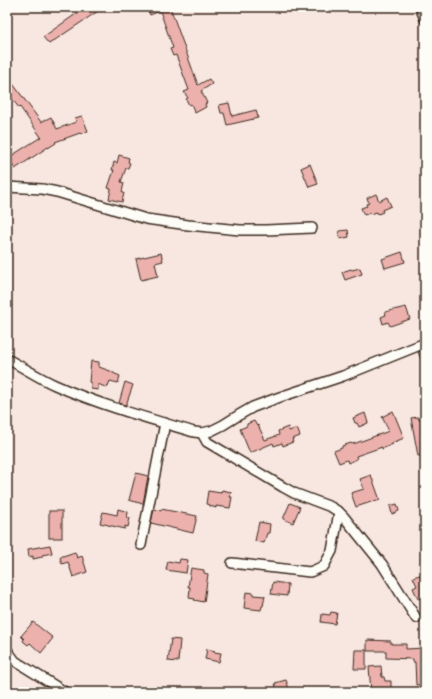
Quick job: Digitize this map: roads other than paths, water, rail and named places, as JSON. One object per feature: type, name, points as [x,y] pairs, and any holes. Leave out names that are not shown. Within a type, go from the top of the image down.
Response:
[{"type":"street","points":[[420,7],[425,19]]},
{"type":"street","points":[[7,187],[42,189],[57,192],[146,219],[188,225],[240,230],[312,228]]},
{"type":"street","points":[[7,359],[54,384],[94,401],[165,424],[202,433],[211,431],[223,425],[253,407],[344,376],[425,343]]},
{"type":"street","points":[[141,546],[165,424]]},
{"type":"street","points":[[202,433],[207,442],[277,484],[294,493],[323,503],[339,512],[358,532],[382,564],[416,618]]},
{"type":"street","points":[[232,562],[310,572],[324,566],[332,551],[339,512]]},
{"type":"street","points":[[7,650],[11,661],[64,692]]}]
